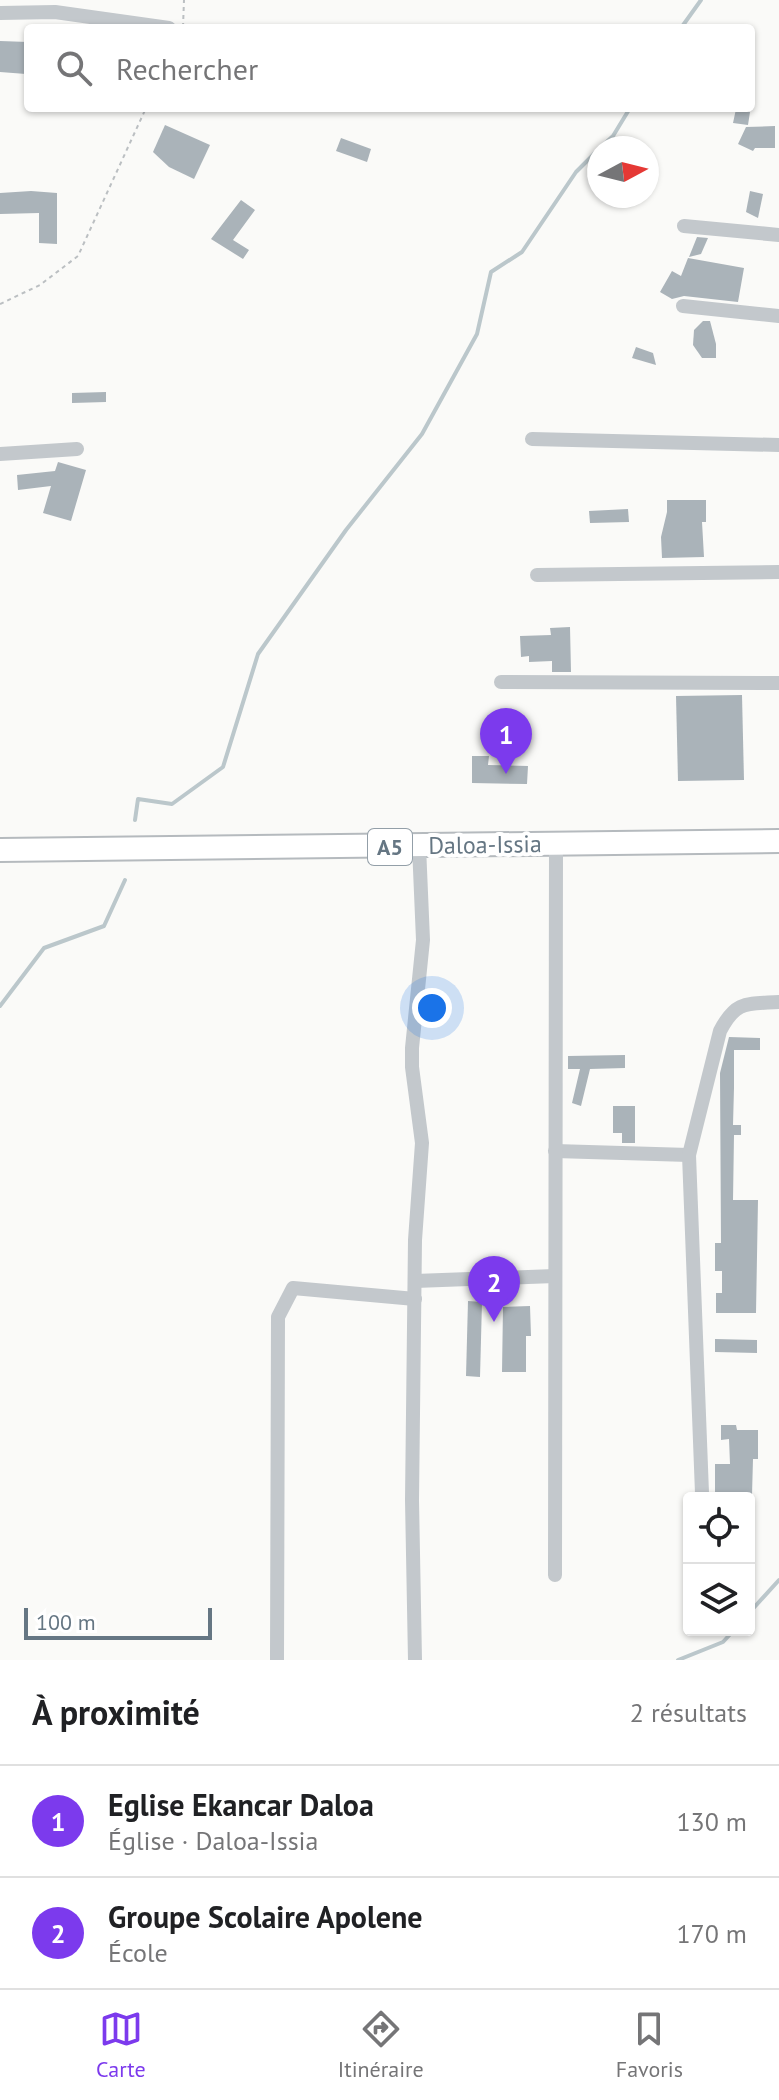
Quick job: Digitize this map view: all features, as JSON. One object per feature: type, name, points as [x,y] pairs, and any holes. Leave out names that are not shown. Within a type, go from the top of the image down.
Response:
[{"type":"main road","name":"Daloa-Issia","points":[[0,850],[779,841]]},
{"type":"street","points":[[0,13],[55,12],[140,24]]},
{"type":"street","points":[[684,226],[779,235]]},
{"type":"street","points":[[683,306],[779,316]]},
{"type":"street","points":[[532,439],[779,445]]},
{"type":"street","points":[[0,454],[77,449]]},
{"type":"street","points":[[537,575],[779,572]]},
{"type":"street","points":[[501,682],[779,683]]},
{"type":"street","points":[[555,1575],[556,844]]},
{"type":"street","points":[[415,1660],[412,1500],[415,1240],[422,1143],[412,1058],[423,940],[419,846]]},
{"type":"street","points":[[702,1492],[689,1155],[720,1031],[729,1015],[741,1005],[779,1002]]},
{"type":"street","points":[[555,1151],[689,1155]]},
{"type":"street","points":[[415,1281],[555,1276]]},
{"type":"street","points":[[277,1660],[278,1317],[293,1288],[415,1299]]},
{"type":"path","points":[[183,24],[184,0]]},
{"type":"path","points":[[0,304],[40,285],[78,256],[144,112]]},
{"type":"building","points":[[0,41],[24,42],[24,74],[0,72]]},
{"type":"building","points":[[735,112],[750,112],[748,125],[733,123]]},
{"type":"building","points":[[165,125],[210,145],[194,179],[169,167],[153,152]]},
{"type":"building","points":[[775,126],[775,148],[755,148],[753,151],[738,144],[746,127]]},
{"type":"building","points":[[341,138],[371,149],[367,162],[336,151]]},
{"type":"building","points":[[750,191],[763,194],[758,218],[746,212]]},
{"type":"building","points":[[0,193],[57,193],[57,244],[39,243],[39,213],[0,214]]},
{"type":"building","points":[[241,200],[255,210],[233,240],[249,250],[243,259],[211,239]]},
{"type":"building","points":[[697,237],[708,238],[701,254],[689,257]]},
{"type":"building","points":[[688,258],[744,268],[738,302],[684,296],[672,299],[660,292],[672,271],[681,276]]},
{"type":"building","points":[[703,321],[710,321],[716,358],[702,358],[693,345],[694,330]]},
{"type":"building","points":[[636,347],[653,353],[656,365],[632,358]]},
{"type":"building","points":[[106,392],[106,402],[72,403],[72,393]]},
{"type":"building","points":[[58,462],[86,470],[71,521],[43,513],[51,486],[18,490],[17,475],[55,471]]},
{"type":"building","points":[[667,500],[706,500],[706,522],[702,522],[704,557],[662,558],[661,537]]},
{"type":"building","points":[[628,509],[629,522],[590,523],[589,511]]},
{"type":"building","points":[[570,627],[571,672],[552,672],[552,661],[529,662],[529,656],[521,657],[520,636],[551,635],[550,628]]},
{"type":"building","points":[[742,695],[744,780],[678,781],[676,696]]},
{"type":"building","points":[[472,756],[489,756],[488,765],[528,766],[527,784],[472,783]]},
{"type":"building","points":[[729,1037],[760,1038],[760,1050],[734,1050],[733,1125],[741,1125],[741,1135],[734,1135],[733,1200],[758,1200],[756,1313],[716,1313],[716,1293],[722,1293],[722,1271],[715,1271],[715,1243],[721,1243],[720,1073]]},
{"type":"building","points":[[625,1055],[625,1068],[590,1069],[581,1106],[572,1103],[580,1069],[568,1069],[568,1056]]},
{"type":"building","points":[[613,1106],[635,1106],[635,1143],[622,1143],[622,1133],[613,1133]]},
{"type":"building","points":[[468,1301],[482,1302],[480,1377],[466,1376]]},
{"type":"building","points":[[530,1306],[531,1336],[526,1336],[526,1372],[502,1372],[503,1307]]},
{"type":"building","points":[[715,1339],[757,1340],[757,1353],[715,1352]]},
{"type":"building","points":[[721,1425],[736,1425],[737,1430],[758,1430],[758,1459],[753,1459],[752,1492],[715,1492],[715,1464],[730,1464],[729,1439],[721,1440]]},
{"type":"waterway","points":[[684,24],[701,0]]},
{"type":"waterway","points":[[613,136],[628,112]]},
{"type":"waterway","points":[[135,820],[138,799],[172,804],[223,767],[258,654],[346,530],[422,434],[477,334],[491,272],[522,252],[576,172],[587,161]]},
{"type":"waterway","points":[[0,1006],[44,948],[104,926],[125,880]]},
{"type":"waterway","points":[[755,1606],[779,1580]]},
{"type":"waterway","points":[[678,1660],[723,1642],[728,1636]]},
{"type":"place","name":"Eglise Ekancar Daloa","points":[[506,774]]},
{"type":"place","name":"Groupe Scolaire Apolene","points":[[494,1322]]}]
